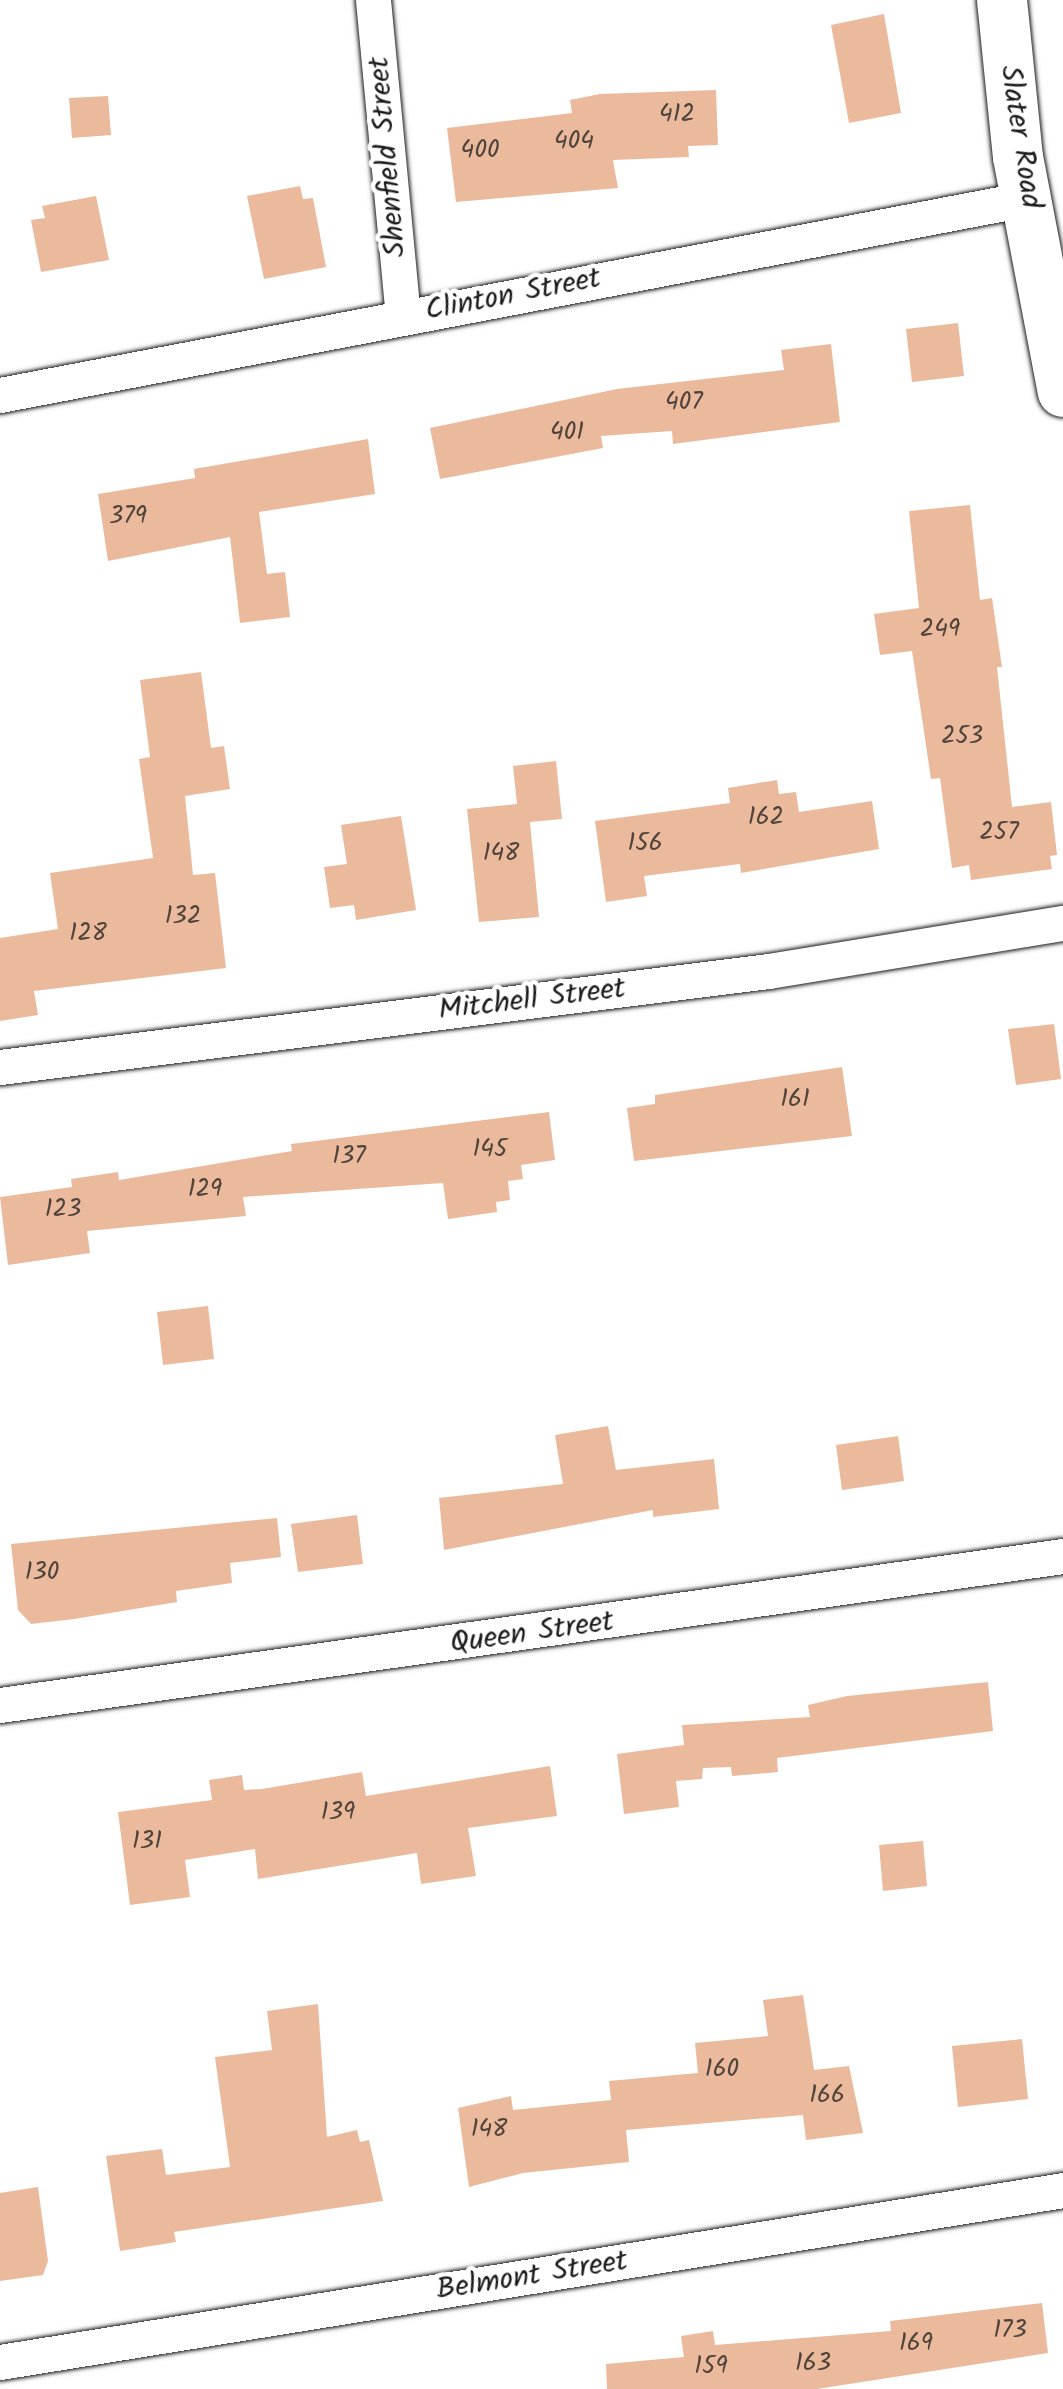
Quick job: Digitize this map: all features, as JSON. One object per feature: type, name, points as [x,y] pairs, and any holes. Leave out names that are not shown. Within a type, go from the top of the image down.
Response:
[{"type":"main road","name":"Slater Road","points":[[1002,0],[1026,199],[1063,392]]},
{"type":"street","name":"Shenfield Street","points":[[373,0],[404,315]]},
{"type":"street","name":"Clinton Street","points":[[0,395],[1026,199]]},
{"type":"street","name":"Mitchell Street","points":[[0,1067],[769,971],[1063,923]]},
{"type":"street","name":"Queen Street","points":[[0,1705],[1063,1556]]},
{"type":"street","name":"Belmont Street","points":[[0,2362],[1063,2190]]},
{"type":"building","points":[[884,14],[901,113],[849,123],[831,25]]},
{"type":"building","points":[[716,90],[718,145],[688,146],[689,157],[613,160],[618,188],[456,202],[447,128],[572,113],[570,100],[600,94]]},
{"type":"building","points":[[108,96],[111,135],[72,138],[69,98]]},
{"type":"building","points":[[300,186],[303,199],[313,198],[326,267],[264,279],[247,196]]},
{"type":"building","points":[[96,196],[109,260],[41,272],[31,220],[45,218],[42,206]]},
{"type":"building","points":[[958,323],[964,376],[912,382],[906,329]]},
{"type":"building","points":[[831,344],[840,422],[673,444],[672,431],[601,436],[603,448],[440,479],[430,428],[617,389],[784,370],[781,350]]},
{"type":"building","points":[[368,439],[375,494],[259,512],[267,574],[285,572],[290,617],[240,623],[230,537],[108,561],[98,494],[195,478],[194,469]]},
{"type":"building","points":[[970,505],[980,600],[992,598],[1002,667],[997,667],[1012,807],[1051,802],[1057,855],[1050,856],[1052,869],[971,880],[969,865],[952,868],[940,778],[931,779],[912,651],[880,655],[874,614],[919,608],[909,511]]},
{"type":"building","points":[[201,672],[211,748],[224,746],[230,789],[185,796],[193,875],[215,873],[226,968],[34,991],[38,1015],[0,1021],[0,938],[58,929],[50,873],[153,858],[139,759],[150,757],[140,680]]},
{"type":"building","points":[[556,761],[562,819],[530,822],[539,917],[479,922],[467,809],[517,804],[513,766]]},
{"type":"building","points":[[777,780],[779,794],[796,792],[799,812],[872,801],[879,849],[741,873],[740,864],[644,876],[647,896],[606,902],[595,821],[730,803],[728,788]]},
{"type":"building","points":[[401,816],[416,910],[356,920],[354,905],[330,908],[324,867],[347,864],[341,825]]},
{"type":"building","points":[[1054,1024],[1061,1079],[1016,1085],[1008,1029]]},
{"type":"building","points":[[842,1067],[852,1136],[634,1161],[627,1108],[655,1104],[655,1095]]},
{"type":"building","points":[[549,1112],[555,1160],[521,1165],[523,1179],[508,1181],[510,1200],[496,1202],[497,1212],[448,1219],[443,1183],[243,1197],[246,1216],[87,1231],[90,1253],[8,1265],[0,1197],[72,1187],[71,1179],[118,1172],[119,1180],[292,1151],[291,1144]]},
{"type":"building","points":[[208,1306],[214,1359],[163,1365],[157,1312]]},
{"type":"building","points":[[608,1426],[616,1470],[714,1459],[719,1509],[653,1517],[653,1510],[444,1550],[439,1498],[563,1484],[555,1435]]},
{"type":"building","points":[[898,1436],[904,1481],[842,1490],[836,1445]]},
{"type":"building","points":[[357,1515],[363,1564],[298,1572],[291,1524]]},
{"type":"building","points":[[277,1518],[281,1557],[230,1563],[232,1583],[176,1591],[177,1602],[74,1619],[31,1624],[18,1610],[11,1544]]},
{"type":"building","points":[[988,1682],[993,1731],[777,1758],[778,1772],[732,1776],[731,1767],[703,1768],[702,1779],[676,1781],[679,1807],[624,1814],[617,1754],[684,1745],[682,1725],[810,1717],[808,1705],[847,1696]]},
{"type":"building","points":[[550,1766],[557,1816],[468,1828],[476,1876],[421,1884],[417,1853],[258,1879],[255,1849],[185,1860],[190,1897],[130,1905],[118,1812],[212,1800],[209,1780],[242,1775],[244,1790],[362,1772],[366,1796]]},
{"type":"building","points":[[923,1841],[927,1886],[883,1891],[879,1845]]},
{"type":"building","points":[[803,1995],[814,2070],[849,2066],[863,2133],[806,2140],[803,2115],[626,2130],[629,2162],[523,2173],[469,2187],[458,2108],[511,2096],[513,2110],[611,2100],[609,2081],[698,2073],[695,2043],[768,2036],[763,2000]]},
{"type":"building","points":[[318,2004],[327,2137],[357,2130],[360,2142],[369,2140],[383,2201],[174,2232],[176,2242],[120,2251],[106,2156],[162,2149],[166,2175],[230,2167],[215,2057],[272,2050],[267,2011]]},
{"type":"building","points":[[1022,2039],[1028,2099],[958,2107],[952,2046]]},
{"type":"building","points":[[38,2187],[48,2261],[43,2275],[0,2281],[0,2193]]},
{"type":"building","points":[[1042,2303],[1048,2353],[817,2389],[607,2389],[606,2364],[684,2357],[681,2336],[713,2331],[715,2345],[891,2331],[890,2321]]}]
